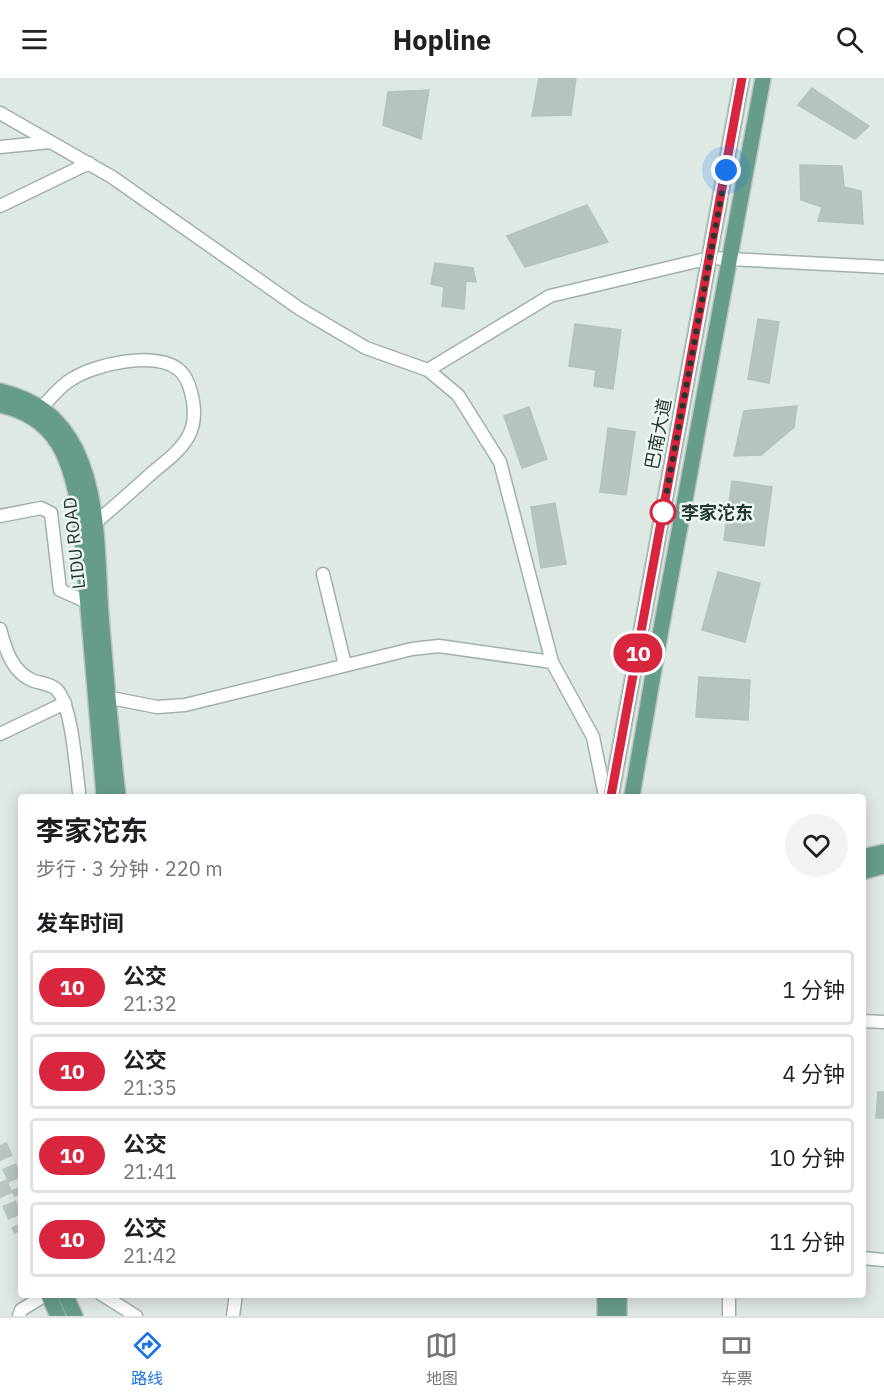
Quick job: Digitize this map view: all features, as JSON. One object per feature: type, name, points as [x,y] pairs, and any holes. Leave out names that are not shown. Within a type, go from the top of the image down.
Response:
[{"type":"main road","name":"巴南大道","points":[[611,794],[742,78]]},
{"type":"main road","points":[[632,794],[763,78]]},
{"type":"main road","name":"LIDU ROAD","points":[[0,392],[19,396],[42,407],[58,423],[76,449],[87,480],[94,524],[101,695]]},
{"type":"main road","name":"LIDU ROAD","points":[[0,405],[16,408],[36,418],[52,434],[65,455],[75,484],[80,513],[87,602],[101,695]]},
{"type":"main road","points":[[101,695],[104,794]]},
{"type":"main road","points":[[101,695],[118,794]]},
{"type":"main road","points":[[866,856],[884,852]]},
{"type":"main road","points":[[866,871],[884,866]]},
{"type":"main road","points":[[49,1298],[58,1316]]},
{"type":"main road","points":[[67,1298],[75,1316]]},
{"type":"main road","points":[[605,1298],[605,1316]]},
{"type":"main road","points":[[619,1298],[619,1316]]},
{"type":"street","points":[[0,113],[112,177],[300,309],[366,348],[429,370],[458,395],[500,462],[552,662],[593,737],[605,794]]},
{"type":"street","points":[[0,147],[50,142]]},
{"type":"street","points":[[0,206],[89,164]]},
{"type":"street","points":[[429,370],[550,296],[710,258],[884,267]]},
{"type":"street","points":[[42,407],[70,380],[88,370],[127,362],[147,360],[166,363],[178,369],[188,383],[193,400],[194,420],[189,436],[177,451],[94,524]]},
{"type":"street","points":[[0,516],[41,508],[51,513],[60,590],[87,602]]},
{"type":"street","points":[[323,574],[345,664]]},
{"type":"street","points":[[0,628],[6,652],[19,670],[30,680],[56,688],[65,703],[79,792]]},
{"type":"street","points":[[101,695],[157,707],[185,705],[345,664],[412,649],[439,646],[552,662]]},
{"type":"street","points":[[0,734],[65,703]]},
{"type":"street","points":[[866,1021],[884,1022]]},
{"type":"street","points":[[866,1258],[884,1260]]},
{"type":"street","points":[[19,1316],[21,1310],[40,1298]]},
{"type":"street","points":[[107,1298],[136,1316]]},
{"type":"street","points":[[233,1316],[235,1298]]},
{"type":"street","points":[[729,1298],[729,1316]]},
{"type":"building","points":[[539,78],[576,78],[571,115],[532,116]]},
{"type":"building","points":[[812,88],[869,126],[855,139],[798,105]]},
{"type":"building","points":[[429,90],[421,139],[383,125],[388,92]]},
{"type":"building","points":[[800,165],[842,166],[844,187],[861,191],[863,224],[818,221],[822,207],[801,200]]},
{"type":"building","points":[[587,205],[608,242],[525,267],[507,236]]},
{"type":"building","points":[[435,263],[473,268],[476,282],[466,281],[464,309],[442,306],[444,287],[431,284]]},
{"type":"building","points":[[758,319],[779,322],[769,383],[748,379]]},
{"type":"building","points":[[575,324],[621,330],[613,389],[594,386],[596,370],[569,366]]},
{"type":"building","points":[[797,406],[794,427],[761,455],[734,456],[744,411]]},
{"type":"building","points":[[529,407],[547,459],[522,468],[504,416]]},
{"type":"building","points":[[608,428],[635,432],[626,495],[600,492]]},
{"type":"building","points":[[732,481],[772,487],[764,546],[724,540]]},
{"type":"building","points":[[555,503],[566,564],[541,568],[531,507]]},
{"type":"building","points":[[718,572],[760,583],[745,642],[702,630]]},
{"type":"building","points":[[699,677],[750,680],[748,720],[696,717]]},
{"type":"building","points":[[878,1092],[884,1092],[884,1118],[876,1118]]},
{"type":"tunnel","points":[[0,1145],[18,1187]]},
{"type":"tunnel","points":[[0,1182],[18,1224]]},
{"type":"bus line","name":"10","points":[[611,794],[742,78]]},
{"type":"place","name":"李家沱东","points":[[663,512]]},
{"type":"route","points":[[663,512],[726,170]]}]
